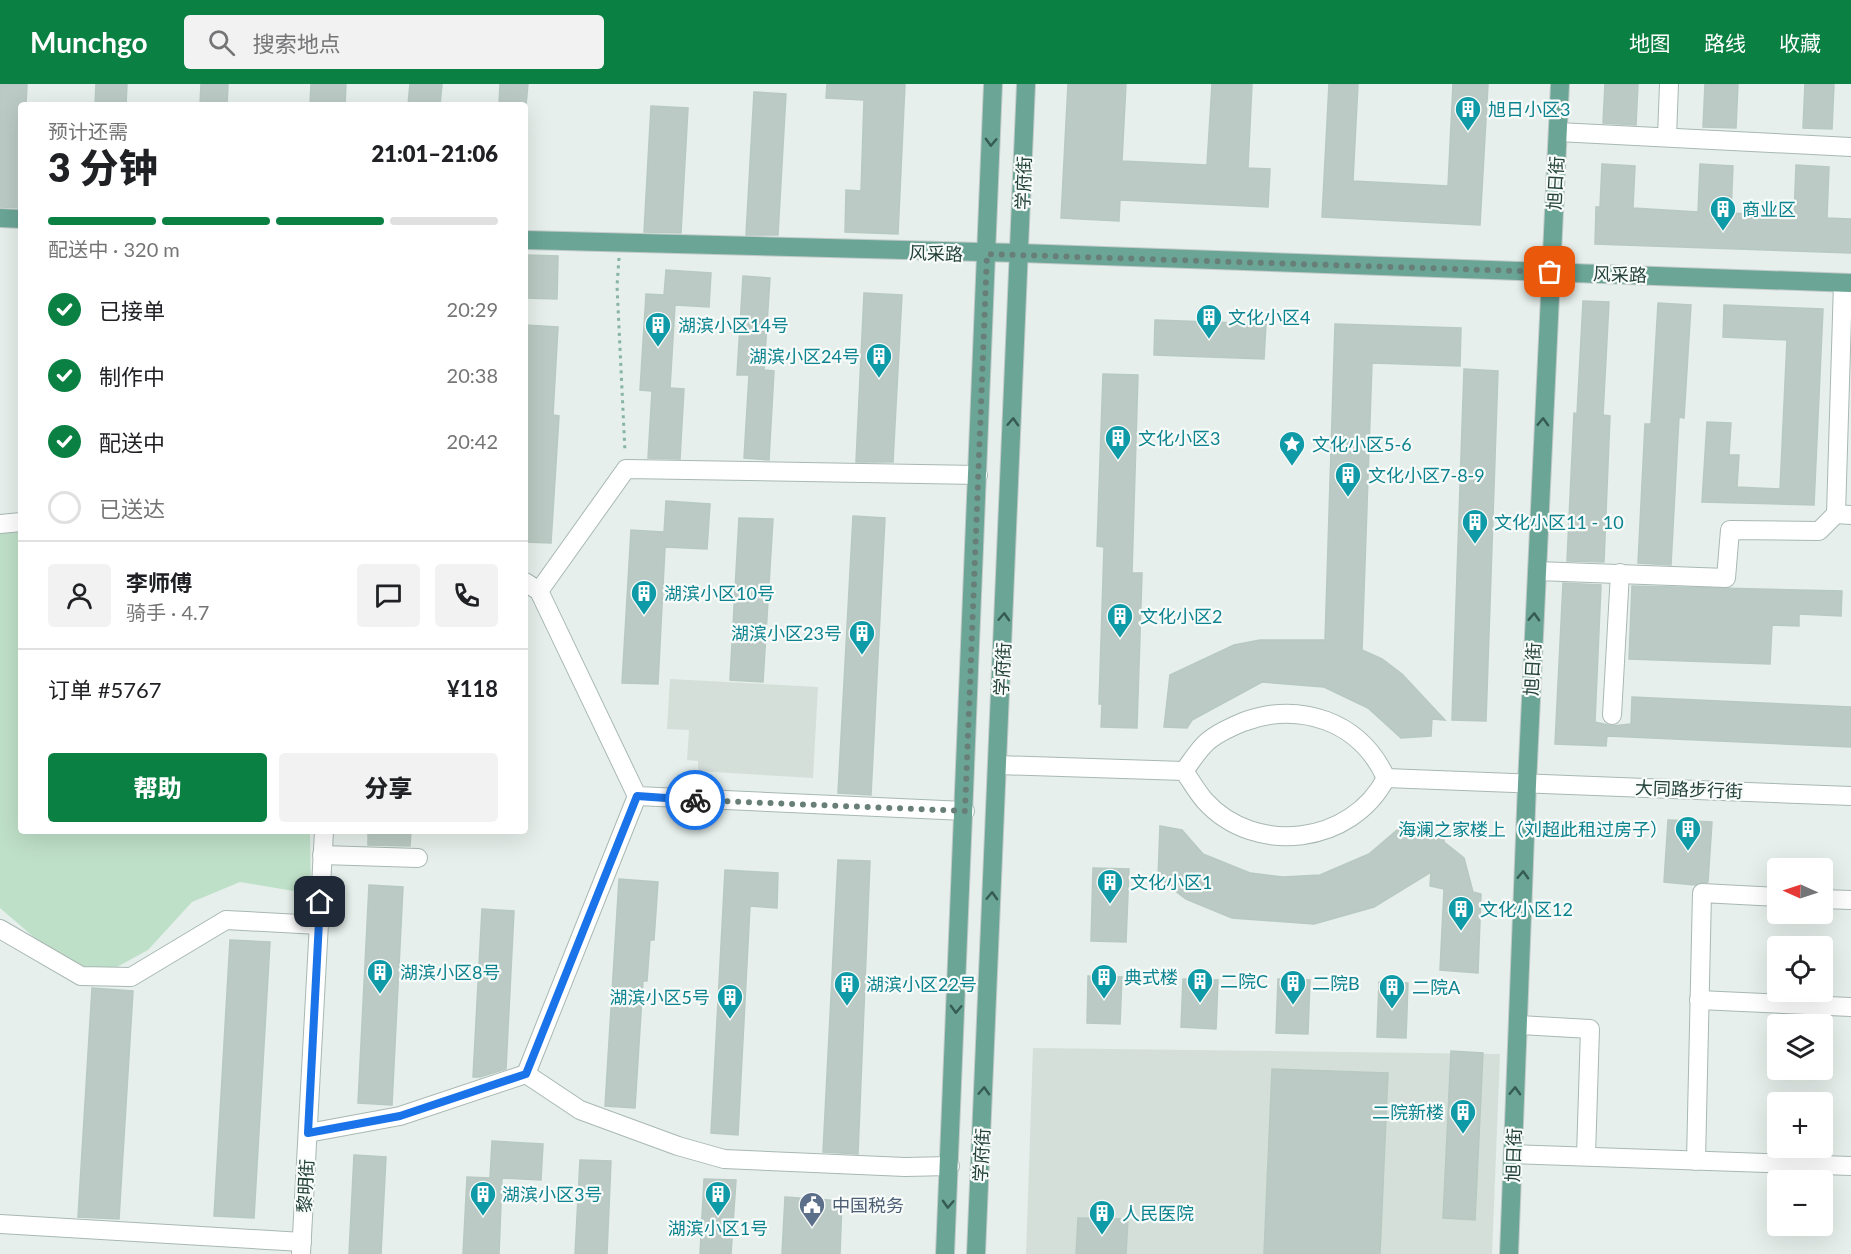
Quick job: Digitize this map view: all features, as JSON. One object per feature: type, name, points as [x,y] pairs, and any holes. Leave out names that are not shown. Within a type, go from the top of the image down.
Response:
[{"type":"main road","name":"学府街","points":[[945,1254],[965,811],[993,84]]},
{"type":"main road","name":"学府街","points":[[976,1254],[1026,84]]},
{"type":"main road","name":"旭日街","points":[[1509,1254],[1527,784],[1560,84]]},
{"type":"main road","points":[[0,218],[18,219]]},
{"type":"main road","name":"风采路","points":[[528,240],[987,254],[1020,253],[1847,283]]},
{"type":"main road","points":[[960,922],[967,932],[976,934],[991,923]]},
{"type":"street","points":[[1667,137],[1669,84]]},
{"type":"street","points":[[1558,132],[1851,147]]},
{"type":"street","points":[[1537,571],[1726,578],[1730,530],[1819,531],[1844,514],[1847,283]]},
{"type":"street","points":[[308,1133],[400,1116],[526,1074],[637,796],[532,587],[626,469],[978,475]]},
{"type":"street","points":[[0,524],[18,522]]},
{"type":"street","points":[[1612,715],[1620,573]]},
{"type":"street","points":[[1286,712],[1314,715],[1331,722],[1356,738],[1372,754],[1386,778],[1371,801],[1353,816],[1327,830],[1309,836],[1281,837],[1256,832],[1226,818],[1205,802],[1184,771],[1207,742],[1230,727],[1261,715],[1286,712]]},
{"type":"street","points":[[998,765],[1184,771]]},
{"type":"street","name":"大同路步行街","points":[[1386,778],[1851,796]]},
{"type":"street","points":[[637,796],[965,811]]},
{"type":"street","name":"黎明街","points":[[301,1248],[324,834]]},
{"type":"street","points":[[322,855],[418,858]]},
{"type":"street","points":[[1696,1161],[1702,893],[1767,896]]},
{"type":"street","points":[[1833,899],[1851,900]]},
{"type":"street","points":[[0,929],[81,976],[131,976],[226,920],[319,926]]},
{"type":"street","points":[[1699,1000],[1851,1007]]},
{"type":"street","points":[[1518,1025],[1590,1029],[1586,1156]]},
{"type":"street","points":[[526,1074],[580,1110],[678,1146],[724,1159],[905,1167],[950,1166]]},
{"type":"street","points":[[1513,1154],[1851,1166]]},
{"type":"street","points":[[0,1224],[301,1248]]},
{"type":"path","points":[[620,243],[617,286],[626,469]]},
{"type":"shaded area","points":[[670,679],[818,687],[813,778],[698,771],[698,761],[687,760],[689,730],[667,729]]},
{"type":"shaded area","points":[[1033,1048],[1500,1054],[1492,1254],[1026,1254]]},
{"type":"green space","points":[[18,528],[18,834],[310,834],[311,894],[240,882],[192,902],[148,950],[115,968],[92,972],[50,951],[0,908],[0,533]]},
{"type":"building","points":[[0,84],[27,84],[26,102],[18,102],[18,208],[0,207]]},
{"type":"building","points":[[96,84],[127,84],[126,102],[95,102]]},
{"type":"building","points":[[201,84],[228,84],[227,102],[200,102]]},
{"type":"building","points":[[311,84],[346,84],[345,102],[310,102]]},
{"type":"building","points":[[410,84],[442,84],[440,102],[408,102]]},
{"type":"building","points":[[500,84],[528,84],[526,102],[499,102]]},
{"type":"building","points":[[827,84],[905,84],[898,234],[845,232],[846,190],[861,191],[864,100],[826,98]]},
{"type":"building","points":[[1068,84],[1126,84],[1122,161],[1207,165],[1212,84],[1252,84],[1248,168],[1270,169],[1268,207],[1120,200],[1119,221],[1061,218]]},
{"type":"building","name":"旭日小区3","points":[[1329,84],[1358,84],[1353,181],[1448,186],[1453,84],[1488,84],[1480,225],[1322,217]]},
{"type":"building","points":[[1605,84],[1638,84],[1636,125],[1603,123]]},
{"type":"building","points":[[1705,84],[1738,84],[1736,128],[1703,127]]},
{"type":"building","points":[[1805,84],[1834,84],[1832,129],[1803,128]]},
{"type":"building","points":[[754,92],[786,94],[778,235],[746,235]]},
{"type":"building","points":[[651,106],[688,108],[681,233],[644,232]]},
{"type":"building","name":"商业区","points":[[1602,164],[1635,166],[1633,208],[1698,212],[1700,164],[1733,166],[1731,213],[1794,217],[1796,165],[1829,167],[1827,218],[1851,219],[1851,253],[1595,244],[1596,207],[1600,207]]},
{"type":"building","points":[[528,255],[558,256],[557,299],[528,298]]},
{"type":"building","name":"湖滨小区14号","points":[[666,270],[711,273],[709,307],[675,305],[670,388],[684,389],[680,459],[648,458],[652,391],[640,390],[646,294],[664,295]]},
{"type":"building","points":[[743,276],[770,278],[764,370],[774,371],[769,460],[744,458],[749,375],[737,375]]},
{"type":"building","name":"湖滨小区24号","points":[[864,293],[902,295],[893,462],[856,462]]},
{"type":"building","points":[[1583,301],[1609,302],[1603,415],[1610,416],[1604,562],[1567,561],[1574,413],[1577,414]]},
{"type":"building","points":[[1658,303],[1691,305],[1684,418],[1679,417],[1671,565],[1638,563],[1645,424],[1651,424]]},
{"type":"building","points":[[1724,305],[1823,309],[1814,505],[1702,502],[1707,422],[1731,423],[1729,455],[1739,455],[1737,487],[1780,489],[1787,340],[1723,337]]},
{"type":"building","name":"文化小区4","points":[[1155,320],[1266,324],[1264,359],[1154,355]]},
{"type":"building","points":[[1335,324],[1461,328],[1460,366],[1372,363],[1362,650],[1382,659],[1402,674],[1445,720],[1432,719],[1431,736],[1401,738],[1368,708],[1324,687],[1262,682],[1192,720],[1187,728],[1164,727],[1170,675],[1234,645],[1260,640],[1325,640]]},
{"type":"building","points":[[528,325],[558,327],[553,415],[559,416],[551,543],[528,542]]},
{"type":"building","name":"文化小区11 - 10","points":[[1464,369],[1498,371],[1486,721],[1452,720]]},
{"type":"building","points":[[1103,374],[1138,375],[1132,573],[1142,573],[1137,728],[1101,727],[1102,704],[1099,704],[1104,547],[1097,546]]},
{"type":"building","name":"湖滨小区10号","points":[[666,501],[710,504],[707,549],[665,547],[658,684],[622,683],[631,530],[664,532]]},
{"type":"building","name":"湖滨小区23号","points":[[853,516],[885,518],[871,795],[838,793]]},
{"type":"building","points":[[739,518],[773,519],[763,682],[730,680]]},
{"type":"building","points":[[1563,583],[1601,585],[1595,722],[1612,726],[1631,724],[1632,697],[1851,707],[1851,747],[1607,736],[1606,746],[1555,744]]},
{"type":"building","points":[[1632,586],[1842,591],[1841,616],[1799,614],[1799,626],[1772,625],[1770,664],[1629,659]]},
{"type":"building","name":"海澜之家楼上（刘超此租过房子）","points":[[1668,820],[1712,822],[1708,882],[1695,885],[1664,882]]},
{"type":"building","points":[[1160,826],[1182,830],[1203,854],[1250,873],[1283,877],[1320,875],[1369,854],[1397,830],[1444,837],[1444,842],[1464,858],[1473,892],[1481,894],[1478,973],[1440,970],[1444,889],[1430,886],[1431,872],[1374,907],[1314,924],[1232,918],[1186,899],[1158,878]]},
{"type":"building","points":[[368,834],[411,834],[410,846],[368,845]]},
{"type":"building","name":"湖滨小区22号","points":[[838,860],[870,861],[858,1154],[823,1152]]},
{"type":"building","name":"文化小区1","points":[[1093,868],[1129,869],[1126,942],[1091,941]]},
{"type":"building","name":"湖滨小区5号","points":[[725,870],[778,873],[777,908],[750,906],[738,1135],[711,1133]]},
{"type":"building","points":[[619,879],[658,882],[654,940],[650,940],[647,981],[643,981],[635,1108],[605,1106]]},
{"type":"building","name":"湖滨小区8号","points":[[369,885],[403,887],[392,1105],[358,1103]]},
{"type":"building","points":[[482,909],[514,911],[506,1069],[473,1077]]},
{"type":"building","points":[[230,940],[270,942],[254,1218],[214,1216]]},
{"type":"building","name":"典式楼","points":[[1088,976],[1122,977],[1120,1024],[1087,1023]]},
{"type":"building","name":"二院C","points":[[1183,979],[1218,980],[1216,1029],[1181,1027]]},
{"type":"building","name":"二院B","points":[[1278,979],[1310,980],[1308,1034],[1276,1033]]},
{"type":"building","name":"二院A","points":[[1379,982],[1408,983],[1406,1038],[1377,1037]]},
{"type":"building","points":[[92,988],[133,991],[119,1219],[78,1217]]},
{"type":"building","name":"二院新楼","points":[[1451,1051],[1483,1053],[1475,1220],[1443,1218]]},
{"type":"building","points":[[1272,1069],[1388,1073],[1380,1254],[1264,1254]]},
{"type":"building","name":"湖滨小区3号","points":[[492,1141],[543,1144],[541,1180],[502,1178],[499,1254],[463,1254],[467,1177],[490,1178]]},
{"type":"building","points":[[354,1155],[386,1157],[381,1254],[349,1254]]},
{"type":"building","points":[[580,1160],[611,1161],[607,1254],[575,1254]]},
{"type":"building","name":"湖滨小区1号","points":[[704,1179],[736,1180],[731,1254],[700,1254]]},
{"type":"building","name":"中国税务","points":[[785,1197],[842,1201],[840,1254],[782,1254]]},
{"type":"building","name":"人民医院","points":[[1078,1218],[1128,1219],[1126,1254],[1076,1254]]},
{"type":"way so far","points":[[695,800],[965,811],[987,254],[1020,253],[1550,272]]},
{"type":"place","name":"旭日小区3","points":[[1468,132]]},
{"type":"place","name":"商业区","points":[[1723,232]]},
{"type":"place","name":"文化小区4","points":[[1209,340]]},
{"type":"place","name":"湖滨小区14号","points":[[658,348]]},
{"type":"place","name":"湖滨小区24号","points":[[879,379]]},
{"type":"place","name":"文化小区3","points":[[1118,461]]},
{"type":"place","name":"文化小区5-6","points":[[1292,467]]},
{"type":"place","name":"文化小区7-8-9","points":[[1348,498]]},
{"type":"place","name":"文化小区11 - 10","points":[[1475,545]]},
{"type":"place","name":"湖滨小区10号","points":[[644,616]]},
{"type":"place","name":"文化小区2","points":[[1120,639]]},
{"type":"place","name":"湖滨小区23号","points":[[862,656]]},
{"type":"place","name":"海澜之家楼上（刘超此租过房子）","points":[[1688,852]]},
{"type":"place","name":"文化小区1","points":[[1110,905]]},
{"type":"place","name":"文化小区12","points":[[1461,932]]},
{"type":"place","name":"湖滨小区8号","points":[[380,995]]},
{"type":"place","name":"典式楼","points":[[1104,1000]]},
{"type":"place","name":"二院C","points":[[1200,1004]]},
{"type":"place","name":"二院B","points":[[1293,1006]]},
{"type":"place","name":"湖滨小区22号","points":[[847,1007]]},
{"type":"place","name":"二院A","points":[[1392,1010]]},
{"type":"place","name":"湖滨小区5号","points":[[730,1020]]},
{"type":"place","name":"二院新楼","points":[[1463,1135]]},
{"type":"place","name":"湖滨小区3号","points":[[483,1217]]},
{"type":"place","name":"湖滨小区1号","points":[[718,1217]]},
{"type":"place","name":"中国税务","points":[[812,1228]]},
{"type":"place","name":"人民医院","points":[[1102,1236]]},
{"type":"route","points":[[320,902],[308,1133],[400,1116],[526,1074],[637,796],[695,800]]}]
